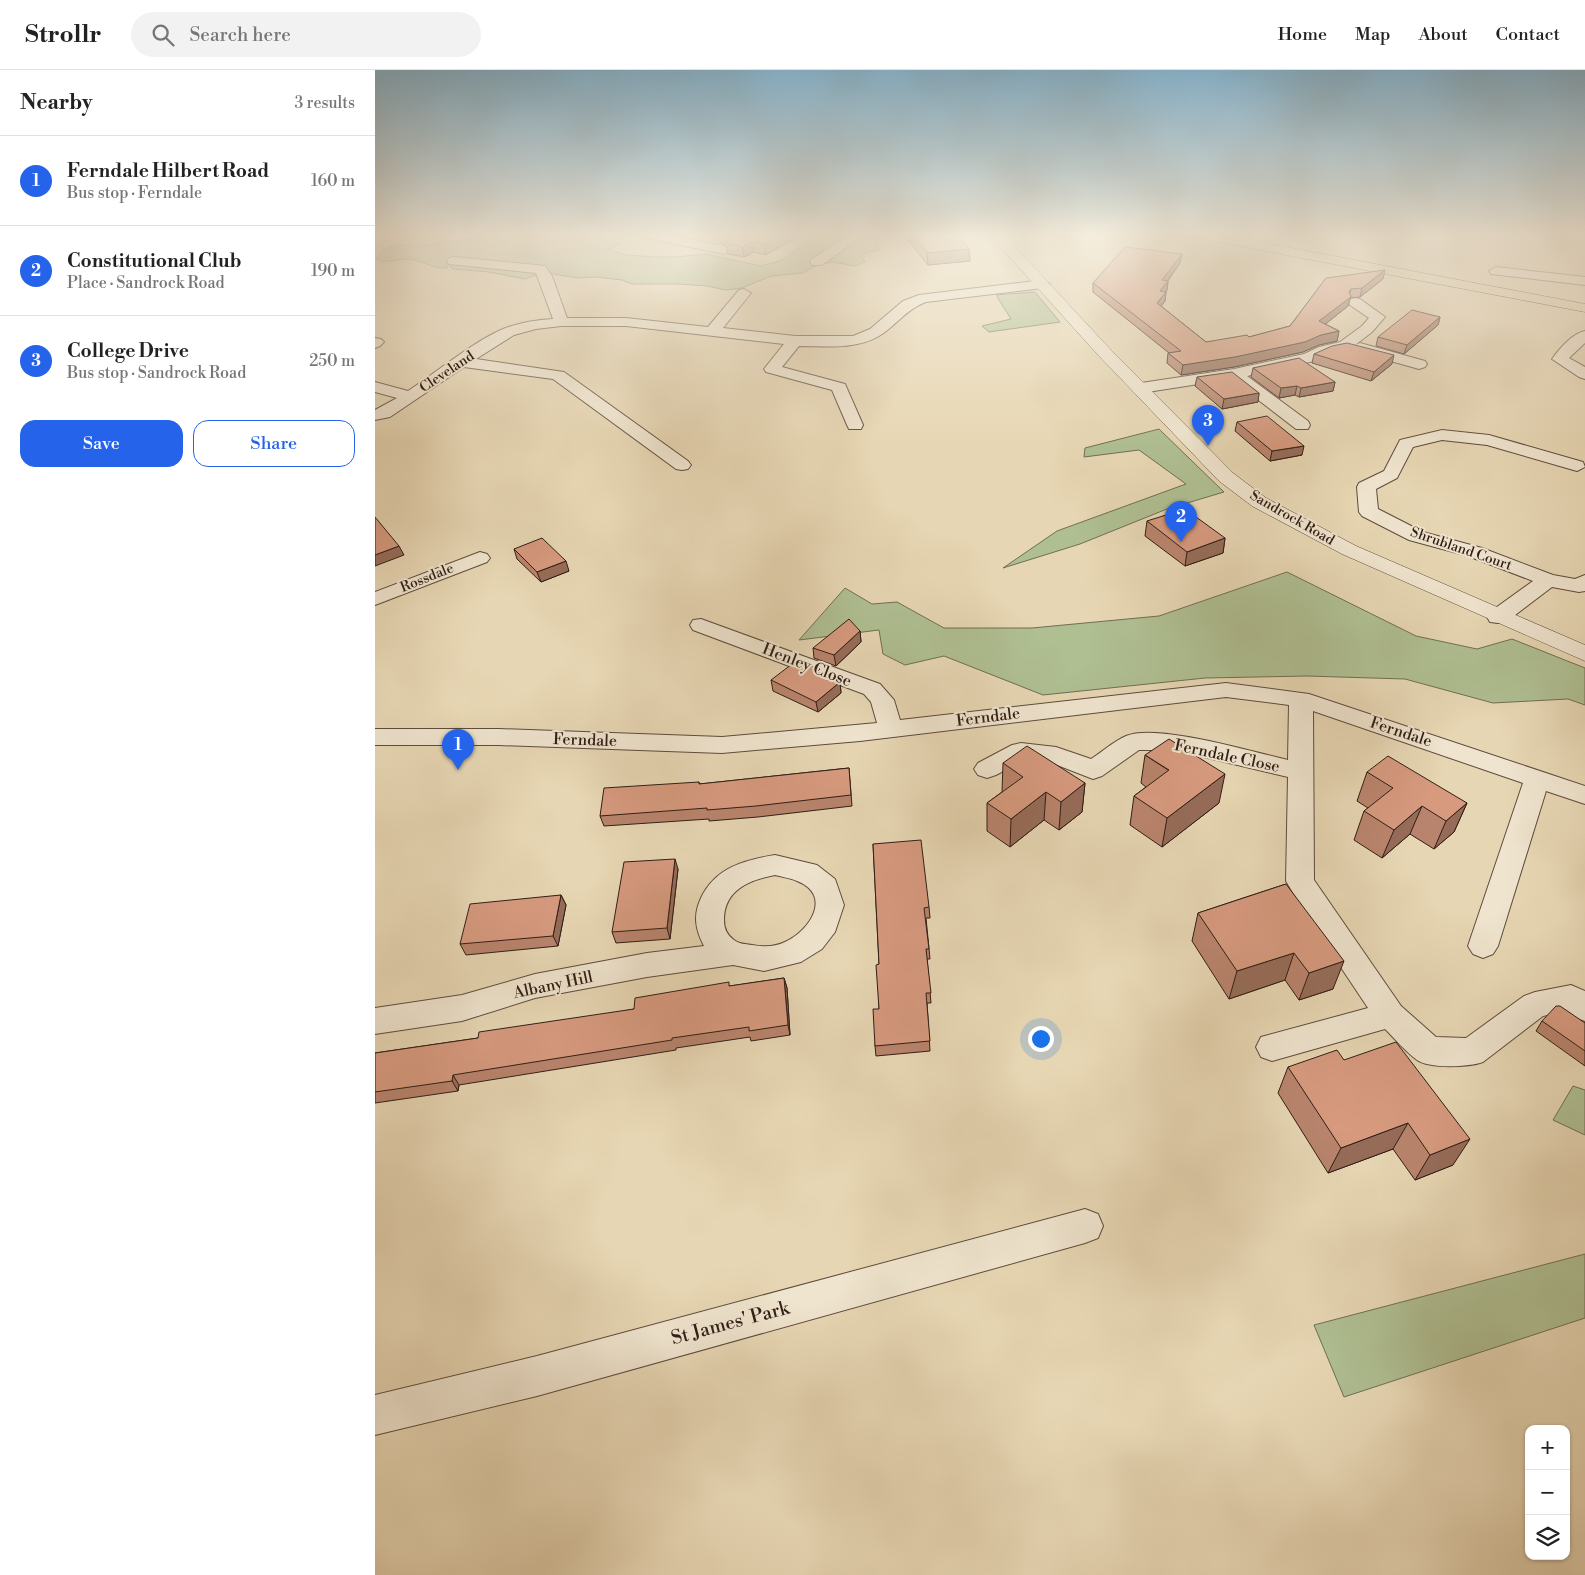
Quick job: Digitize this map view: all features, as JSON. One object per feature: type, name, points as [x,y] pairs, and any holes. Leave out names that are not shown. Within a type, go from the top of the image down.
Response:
[{"type":"main road","points":[[1565,304],[1585,308]]},
{"type":"street","points":[[555,304],[561,322]]},
{"type":"street","points":[[712,332],[735,304]]},
{"type":"street","name":"Cleveland","points":[[375,415],[410,398],[509,332],[535,325],[561,322],[626,322],[795,341],[855,342],[875,332],[908,304]]},
{"type":"street","name":"Sandrock Road","points":[[1061,304],[1105,353],[1226,477],[1259,502],[1349,550],[1585,654]]},
{"type":"street","points":[[1141,388],[1234,374],[1309,358],[1324,350],[1345,345],[1367,329],[1378,317],[1359,304]]},
{"type":"street","points":[[1371,311],[1388,309]]},
{"type":"street","points":[[1585,335],[1565,352],[1560,359],[1585,374]]},
{"type":"street","points":[[795,341],[772,370],[839,387],[855,425]]},
{"type":"street","points":[[1345,345],[1419,365]]},
{"type":"street","points":[[462,362],[558,375],[682,465]]},
{"type":"street","points":[[1234,374],[1302,425]]},
{"type":"street","points":[[375,387],[410,398]]},
{"type":"street","points":[[1282,410],[1306,406]]},
{"type":"street","name":"Shrubland Court","points":[[1577,466],[1489,440],[1442,435],[1406,444],[1391,474],[1366,487],[1369,512],[1416,536],[1475,552],[1548,580],[1579,586],[1585,581]]},
{"type":"street","name":"Rossdale","points":[[375,599],[480,558]]},
{"type":"street","points":[[1498,617],[1548,580]]},
{"type":"street","name":"Henley Close","points":[[701,625],[872,689],[882,700],[891,728]]},
{"type":"street","name":"Ferndale","points":[[375,737],[499,737],[722,744],[859,733],[1225,690],[1301,699],[1585,795]]},
{"type":"street","name":"Ferndale Close","points":[[1301,699],[1300,881],[1391,1015],[1429,1051],[1473,1052],[1535,1005],[1571,998],[1585,1008]]},
{"type":"street","name":"Ferndale Close","points":[[987,769],[1021,751],[1055,755],[1093,770],[1135,742],[1174,742],[1302,772]]},
{"type":"street","points":[[1483,946],[1537,778]]},
{"type":"street","name":"Albany Hill","points":[[375,1021],[462,1008],[535,986],[647,966],[732,954]]},
{"type":"street","points":[[1272,1047],[1391,1015]]},
{"type":"street","name":"St James' Park","points":[[375,1414],[537,1376],[1085,1226]]},
{"type":"green space","points":[[1002,304],[1045,304],[1060,322],[989,332],[982,326],[1011,319]]},
{"type":"green space","points":[[1159,429],[1224,492],[1167,509],[1080,544],[1003,568],[1057,531],[1186,484],[1139,450],[1084,457],[1085,448]]},
{"type":"green space","points":[[1287,572],[1416,636],[1477,649],[1512,639],[1585,668],[1585,705],[1568,699],[1493,703],[1405,679],[1307,676],[1205,678],[1043,695],[944,656],[905,665],[883,654],[879,630],[799,640],[845,588],[872,604],[897,602],[944,628],[1032,628],[1159,616]]},
{"type":"green space","points":[[1573,1086],[1585,1090],[1585,1135],[1553,1120]]},
{"type":"green space","points":[[1585,1254],[1585,1318],[1344,1397],[1314,1325]]},
{"type":"building","points":[[1120,304],[1159,304],[1206,342],[1247,335],[1249,337],[1290,326],[1306,304],[1341,304],[1319,321],[1339,331],[1321,335],[1305,342],[1235,357],[1183,365],[1168,353],[1181,351]]},
{"type":"building","points":[[1412,310],[1440,317],[1407,345],[1378,337]]},
{"type":"building","points":[[1347,343],[1394,355],[1374,372],[1314,354],[1332,346]]},
{"type":"building","points":[[1299,358],[1335,382],[1301,388],[1297,386],[1281,388],[1253,368]]},
{"type":"building","points":[[1232,372],[1259,393],[1224,399],[1197,377]]},
{"type":"building","points":[[1267,416],[1304,446],[1272,451],[1237,422]]},
{"type":"building","points":[[1185,509],[1225,538],[1187,552],[1147,521]]},
{"type":"building","points":[[375,517],[399,546],[375,555]]},
{"type":"building","points":[[542,538],[566,561],[537,572],[514,549]]},
{"type":"building","points":[[849,619],[860,631],[834,655],[813,648]]},
{"type":"building","points":[[796,661],[820,669],[817,672],[840,682],[816,702],[771,680]]},
{"type":"building","points":[[1169,739],[1225,774],[1167,818],[1134,796],[1169,770],[1145,755]]},
{"type":"building","points":[[1027,746],[1085,783],[1061,802],[1046,792],[1011,819],[987,803],[1023,777],[1003,763]]},
{"type":"building","points":[[1388,756],[1467,803],[1446,821],[1422,806],[1394,830],[1364,811],[1393,788],[1367,772]]},
{"type":"building","points":[[849,768],[851,795],[756,806],[600,816],[604,788],[699,782],[699,784]]},
{"type":"building","points":[[921,840],[929,907],[924,908],[929,949],[926,949],[931,993],[926,993],[930,1041],[875,1046],[873,1009],[879,1009],[876,965],[879,964],[873,844]]},
{"type":"building","points":[[675,859],[667,928],[612,932],[624,862]]},
{"type":"building","points":[[1286,884],[1344,961],[1309,973],[1294,953],[1237,971],[1198,913]]},
{"type":"building","points":[[561,895],[553,936],[460,944],[470,904]]},
{"type":"building","points":[[784,978],[788,1025],[749,1031],[749,1027],[672,1038],[672,1040],[453,1075],[452,1081],[375,1092],[375,1053],[478,1038],[479,1032],[634,1009],[635,998],[729,982],[729,986]]},
{"type":"building","points":[[1556,1006],[1560,1006],[1585,1023],[1585,1051],[1542,1021]]},
{"type":"building","points":[[1396,1042],[1470,1139],[1430,1155],[1408,1123],[1341,1148],[1288,1067],[1337,1050],[1344,1060]]},
{"type":"place","name":"College Drive","points":[[1208,446]]},
{"type":"place","name":"Constitutional Club","points":[[1181,542]]},
{"type":"place","name":"Ferndale Hilbert Road","points":[[458,770]]}]
